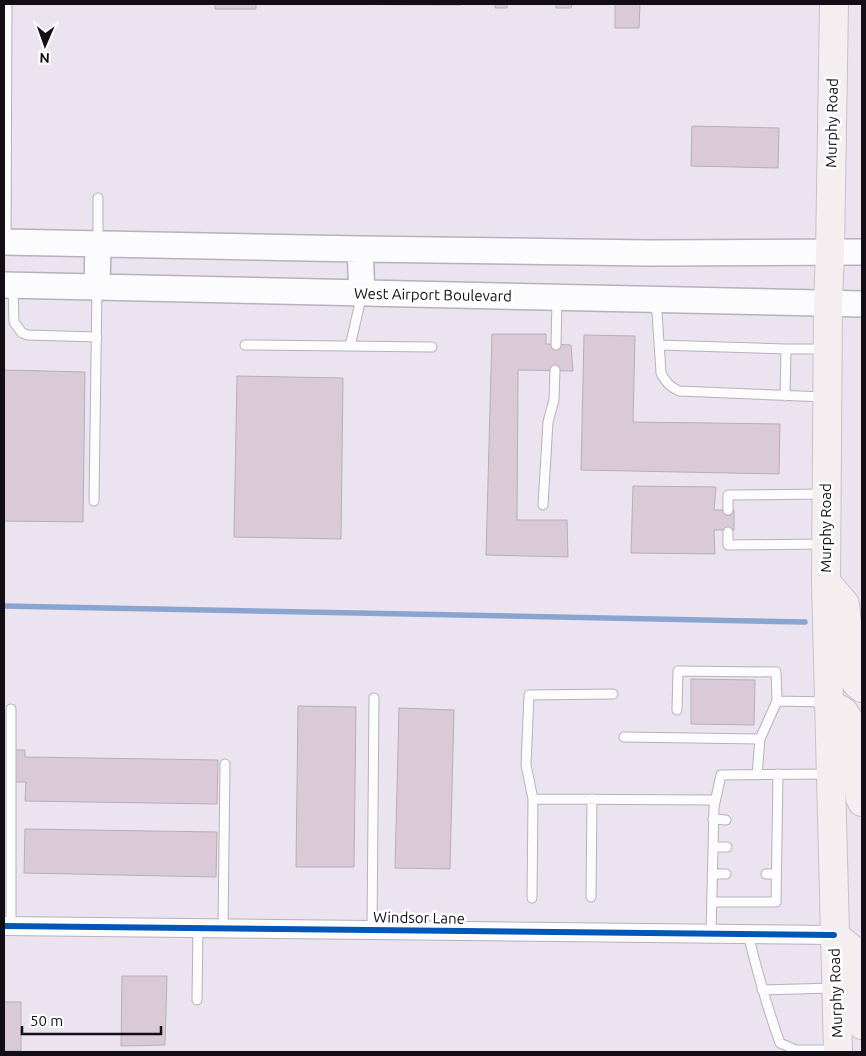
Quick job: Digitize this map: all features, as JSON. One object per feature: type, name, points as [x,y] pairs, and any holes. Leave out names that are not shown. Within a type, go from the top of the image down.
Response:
[{"type":"main road","name":"Murphy Road","points":[[834,4],[825,494],[828,702],[838,1051]]},
{"type":"main road","points":[[5,242],[650,253],[862,252]]},
{"type":"main road","points":[[97,287],[98,244]]},
{"type":"main road","points":[[360,249],[362,293]]},
{"type":"main road","name":"West Airport Boulevard","points":[[8,285],[862,304]]},
{"type":"main road","points":[[826,582],[845,604],[851,662],[856,683],[862,688]]},
{"type":"main road","points":[[828,702],[844,712],[855,729],[860,798],[862,802]]},
{"type":"main road","points":[[834,935],[853,950],[859,974],[862,1026]]},
{"type":"street","name":"Windsor Lane","points":[[7,926],[834,935]]},
{"type":"lane","points":[[5,242],[7,4]]},
{"type":"lane","points":[[98,198],[98,244]]},
{"type":"lane","points":[[8,285],[14,322],[22,333],[28,335],[96,337]]},
{"type":"lane","points":[[94,501],[97,287]]},
{"type":"lane","points":[[350,346],[362,293]]},
{"type":"lane","points":[[556,345],[557,297]]},
{"type":"lane","points":[[648,299],[657,312],[661,373],[665,382],[673,389],[679,391],[827,397]]},
{"type":"lane","points":[[244,345],[432,347]]},
{"type":"lane","points":[[659,345],[828,349]]},
{"type":"lane","points":[[785,396],[786,349]]},
{"type":"lane","points":[[543,505],[548,422],[554,400],[555,370]]},
{"type":"lane","points":[[728,510],[728,495],[825,494]]},
{"type":"lane","points":[[728,532],[728,545],[826,544]]},
{"type":"lane","points":[[677,710],[678,671],[776,672],[776,701],[760,739],[757,774]]},
{"type":"lane","points":[[532,898],[533,799],[526,765],[528,695],[613,694]]},
{"type":"lane","points":[[372,930],[374,698]]},
{"type":"lane","points":[[776,701],[828,702]]},
{"type":"lane","points":[[7,926],[12,709]]},
{"type":"lane","points":[[624,737],[760,739]]},
{"type":"lane","points":[[223,928],[225,764]]},
{"type":"lane","points":[[712,902],[776,902],[776,874],[772,849],[778,774]]},
{"type":"lane","points":[[711,934],[713,819],[721,775],[830,774]]},
{"type":"lane","points":[[533,799],[715,800]]},
{"type":"lane","points":[[591,897],[592,799]]},
{"type":"lane","points":[[713,819],[726,820]]},
{"type":"lane","points":[[713,847],[727,847]]},
{"type":"lane","points":[[712,874],[726,874]]},
{"type":"lane","points":[[766,874],[776,874]]},
{"type":"lane","points":[[197,1000],[198,928]]},
{"type":"lane","points":[[748,934],[762,990],[780,1043],[796,1050],[838,1051]]},
{"type":"lane","points":[[762,990],[836,988]]},
{"type":"building","points":[[215,4],[256,4],[256,9],[215,9]]},
{"type":"building","points":[[256,4],[461,4],[461,5]]},
{"type":"building","points":[[495,4],[507,4],[507,8],[495,8]]},
{"type":"building","points":[[556,4],[572,4],[571,8],[556,8]]},
{"type":"building","points":[[615,4],[640,4],[639,28],[615,28]]},
{"type":"building","points":[[692,126],[779,128],[778,168],[691,166]]},
{"type":"building","points":[[492,334],[546,334],[546,344],[571,345],[573,371],[518,370],[517,520],[567,520],[568,557],[486,555]]},
{"type":"building","points":[[584,335],[635,336],[633,422],[780,424],[779,474],[581,470]]},
{"type":"building","points":[[4,370],[85,372],[83,522],[4,521]]},
{"type":"building","points":[[237,376],[343,378],[341,539],[234,537]]},
{"type":"building","points":[[633,486],[716,487],[714,510],[734,510],[734,530],[714,530],[715,554],[631,553]]},
{"type":"building","points":[[691,679],[755,680],[754,725],[691,724]]},
{"type":"building","points":[[298,706],[356,707],[354,867],[296,867]]},
{"type":"building","points":[[399,708],[454,710],[450,869],[395,868]]},
{"type":"building","points":[[13,750],[25,750],[25,757],[218,760],[217,804],[25,801],[26,782],[13,782]]},
{"type":"building","points":[[25,829],[217,832],[216,877],[24,873]]},
{"type":"building","points":[[122,976],[167,976],[165,1045],[121,1046]]},
{"type":"building","points":[[4,1002],[21,1002],[21,1051],[4,1051]]},
{"type":"waterway","points":[[4,606],[805,622]]},
{"type":"cycle path","points":[[4,926],[834,935]]}]
